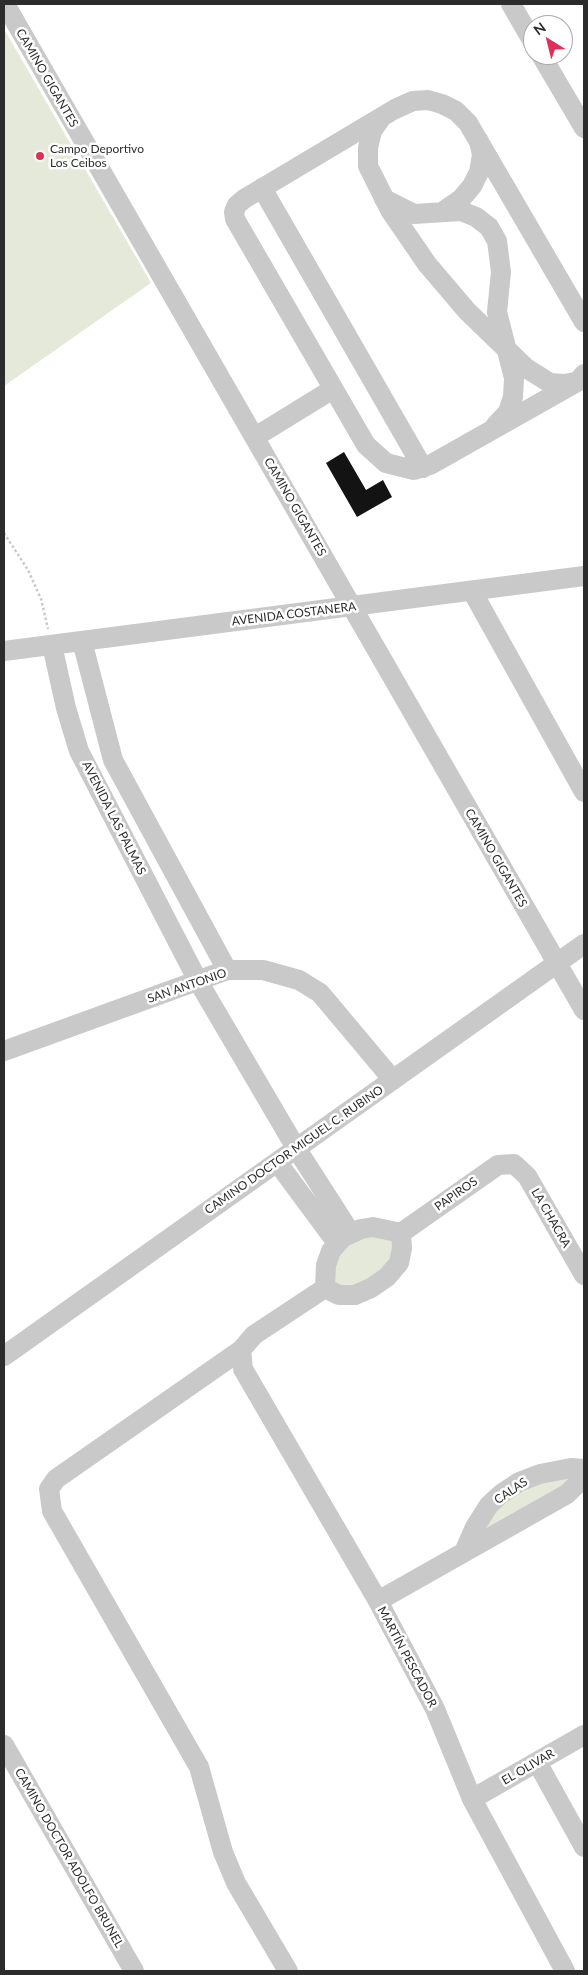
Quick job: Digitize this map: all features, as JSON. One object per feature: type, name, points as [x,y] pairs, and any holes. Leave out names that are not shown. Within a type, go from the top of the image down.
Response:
[{"type":"street","name":"CAMINO GIGANTES","points":[[5,4],[584,1010]]},
{"type":"street","points":[[511,4],[523,25]]},
{"type":"street","points":[[547,65],[584,128]]},
{"type":"street","points":[[580,378],[491,431],[423,468],[414,470],[386,463],[366,446],[235,219],[234,212],[237,204],[262,188],[383,117],[413,101],[428,100],[456,110],[468,123],[584,322]]},
{"type":"street","points":[[383,117],[372,131],[368,148],[368,166],[384,199],[427,264],[466,311],[526,368],[550,383],[564,384],[580,378]]},
{"type":"street","points":[[445,210],[461,199],[472,186],[482,155],[478,140]]},
{"type":"street","points":[[262,188],[423,468]]},
{"type":"street","points":[[384,199],[414,214],[430,214],[445,210],[461,211],[476,217],[489,227],[497,241],[501,272],[497,312],[514,378],[513,397],[508,412],[491,431]]},
{"type":"street","points":[[255,438],[333,389]]},
{"type":"street","name":"AVENIDA COSTANERA","points":[[4,651],[584,576]]},
{"type":"street","points":[[472,591],[584,792]]},
{"type":"street","name":"AVENIDA LAS PALMAS","points":[[82,641],[113,760],[227,970]]},
{"type":"street","name":"AVENIDA LAS PALMAS","points":[[52,645],[66,708],[79,751],[198,981],[296,1148]]},
{"type":"street","name":"CAMINO DOCTOR MIGUEL C. RUBINO","points":[[4,1356],[296,1148],[583,948]]},
{"type":"street","name":"SAN ANTONIO","points":[[4,1051],[227,970],[263,970],[299,980],[320,993],[393,1080]]},
{"type":"street","points":[[296,1148],[344,1238]]},
{"type":"street","points":[[277,1162],[344,1238]]},
{"type":"street","name":"PAPIROS","points":[[401,1234],[498,1165],[514,1164]]},
{"type":"street","name":"LA CHACRA","points":[[514,1164],[527,1176],[584,1275]]},
{"type":"street","points":[[374,1227],[401,1234],[400,1263],[387,1277],[371,1288],[355,1295],[339,1295],[325,1288],[326,1265],[344,1238],[374,1227]]},
{"type":"street","points":[[288,1971],[233,1875],[223,1852],[199,1767],[52,1511],[49,1489],[56,1479],[241,1350],[254,1335],[325,1288]]},
{"type":"street","name":"MARTÍN PESCADOR","points":[[241,1350],[243,1369],[378,1601],[435,1709],[472,1799],[564,1971]]},
{"type":"street","name":"CALAS","points":[[464,1552],[475,1527],[489,1505],[501,1494],[519,1482],[540,1474],[571,1468],[584,1468]]},
{"type":"street","points":[[378,1601],[567,1494],[584,1477]]},
{"type":"street","name":"EL OLIVAR","points":[[472,1799],[584,1735]]},
{"type":"street","name":"CAMINO DOCTOR ADOLFO BRUNEL","points":[[4,1745],[134,1971]]},
{"type":"street","points":[[537,1762],[584,1847]]},
{"type":"path","points":[[4,533],[28,570],[41,599],[52,645]]},
{"type":"green space","name":"Campo Deportivo Los Ceibos","points":[[4,29],[151,283],[4,386]]},
{"type":"green space","points":[[357,1235],[391,1238],[396,1255],[362,1288],[335,1289],[329,1269]]},
{"type":"green space","points":[[565,1475],[569,1484],[484,1535],[482,1525],[502,1499]]},
{"type":"building","points":[[344,452],[366,490],[383,480],[392,497],[357,517],[326,463]]},
{"type":"place","name":"Campo Deportivo Los Ceibos","points":[[40,156]]}]
